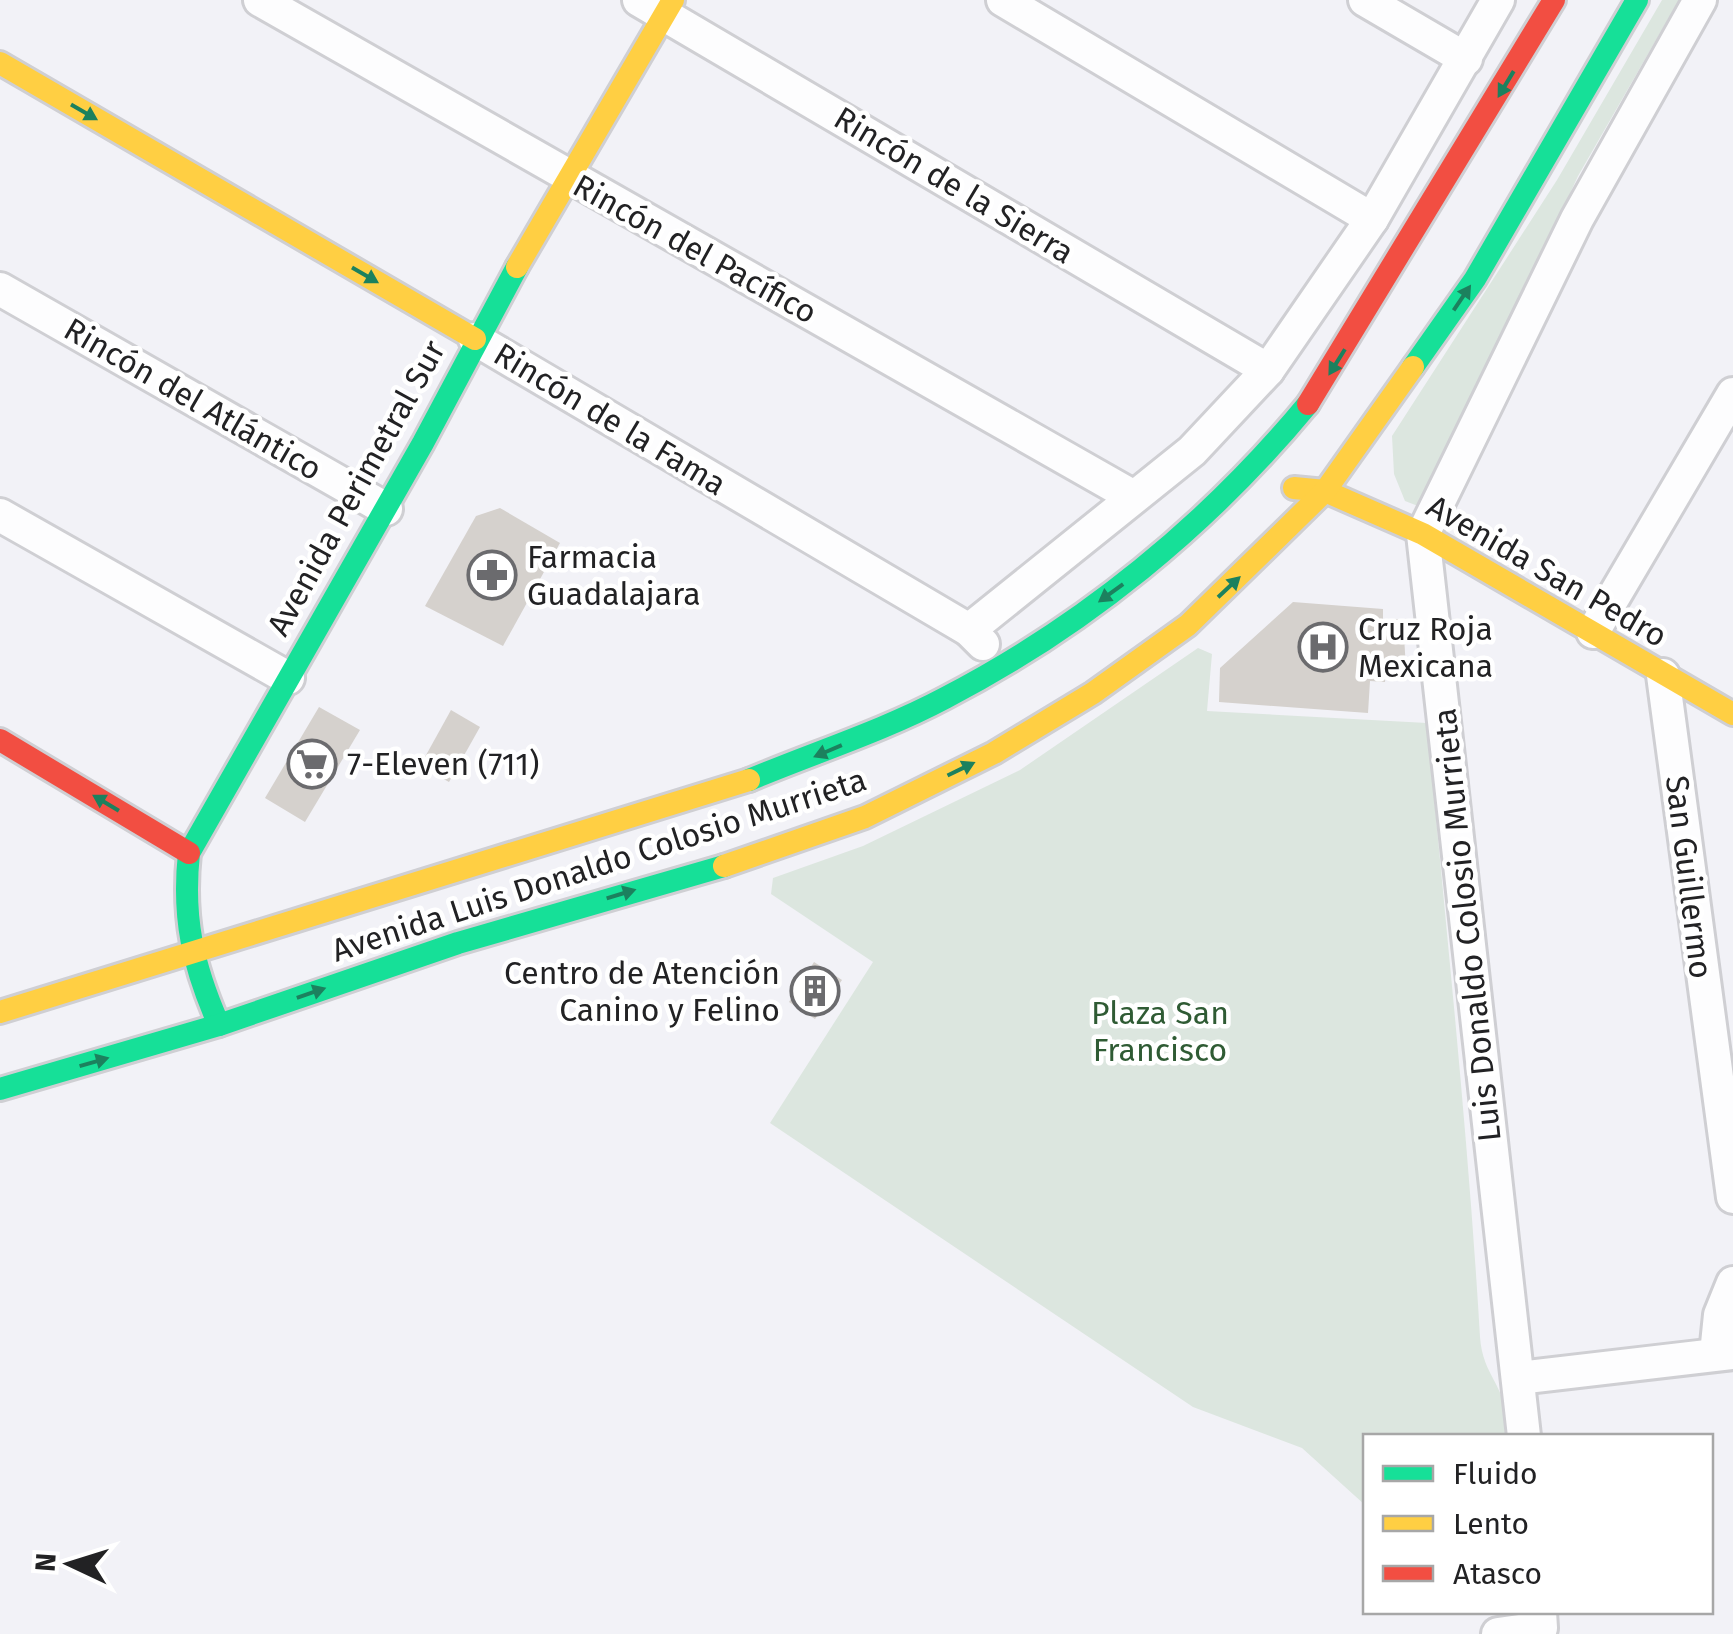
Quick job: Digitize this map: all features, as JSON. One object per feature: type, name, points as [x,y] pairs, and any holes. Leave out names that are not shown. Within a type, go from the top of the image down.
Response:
[{"type":"main road","name":"Avenida Luis Donaldo Colosio Murrieta","points":[[0,1012],[730,788],[881,728],[1004,664],[1075,620],[1172,547],[1256,467],[1320,388],[1554,0]]},
{"type":"main road","name":"Avenida Luis Donaldo Colosio Murrieta","points":[[0,1089],[219,1025],[458,943],[709,870],[865,817],[994,753],[1093,693],[1188,625],[1324,491],[1476,279],[1637,0]]},
{"type":"main road","points":[[1603,4],[1608,52]]},
{"type":"main road","name":"Avenida Perimetral Sur","points":[[219,1025],[187,955],[182,903],[189,853],[386,509],[659,5]]},
{"type":"main road","name":"Rincón de la Fama","points":[[0,63],[475,339]]},
{"type":"main road","points":[[1268,494],[1290,488],[1324,491]]},
{"type":"main road","name":"Avenida San Pedro","points":[[1324,491],[1423,534],[1733,714]]},
{"type":"main road","points":[[1172,547],[1195,542],[1229,523]]},
{"type":"main road","points":[[0,740],[189,853]]},
{"type":"street","name":"Rincón del Pacífico","points":[[260,0],[1132,496]]},
{"type":"street","points":[[1003,0],[1372,219]]},
{"type":"street","points":[[1365,0],[1466,59]]},
{"type":"street","points":[[970,630],[1192,451],[1268,370],[1372,219],[1498,0]]},
{"type":"street","points":[[1423,534],[1578,219],[1700,0]]},
{"type":"street","name":"Rincón de la Sierra","points":[[659,5],[1268,370]]},
{"type":"street","name":"Rincón del Atlántico","points":[[0,289],[386,509]]},
{"type":"street","name":"Rincón de la Fama","points":[[475,339],[970,630],[1004,664]]},
{"type":"street","points":[[1593,632],[1733,394]]},
{"type":"street","points":[[0,515],[288,678]]},
{"type":"street","name":"Luis Donaldo Colosio Murrieta","points":[[1423,534],[1524,1434]]},
{"type":"street","name":"San Guillermo","points":[[1663,675],[1733,1197]]},
{"type":"street","points":[[1519,1378],[1725,1353],[1720,1315],[1733,1283]]},
{"type":"street","points":[[1498,1634],[1540,1620]]},
{"type":"green space","points":[[1662,0],[1679,0],[1578,176],[1433,491],[1418,506],[1405,501],[1394,474],[1392,436],[1557,180]]},
{"type":"green space","name":"Plaza San Francisco","points":[[1198,648],[1212,654],[1207,711],[1427,723],[1480,1337],[1486,1364],[1504,1405],[1505,1434],[1363,1434],[1363,1503],[1302,1448],[1193,1407],[770,1123],[873,962],[771,894],[773,878],[863,846],[1020,770]]},
{"type":"building","name":"Farmacia Guadalajara","points":[[500,508],[560,543],[503,646],[425,606],[476,516]]},
{"type":"building","name":"Cruz Roja Mexicana","points":[[1293,602],[1383,609],[1383,619],[1403,619],[1406,669],[1386,669],[1385,682],[1370,681],[1368,713],[1219,702],[1220,668]]},
{"type":"building","name":"7-Eleven (711)","points":[[319,707],[360,730],[305,822],[265,798]]},
{"type":"building","points":[[451,710],[480,727],[449,782],[420,766]]},
{"type":"building","name":"Centro de Atención Canino y Felino","points":[[814,962],[842,980],[815,1019],[789,1002]]},
{"type":"traffic: fast","points":[[1413,367],[1475,279],[1637,0]]},
{"type":"traffic: fast","points":[[219,1025],[202,982],[192,941],[187,899],[189,853],[423,443],[517,267]]},
{"type":"traffic: fast","points":[[749,780],[921,710],[1046,639],[1095,605],[1186,531],[1229,491],[1308,404]]},
{"type":"traffic: fast","points":[[0,1089],[219,1025],[458,943],[724,866]]},
{"type":"traffic: slow","points":[[517,267],[673,0]]},
{"type":"traffic: slow","points":[[0,63],[475,339]]},
{"type":"traffic: slow","points":[[724,866],[865,817],[994,753],[1093,693],[1188,625],[1325,491],[1413,367]]},
{"type":"traffic: slow","points":[[1294,488],[1325,491],[1423,534],[1733,714]]},
{"type":"traffic: slow","points":[[0,1012],[749,780]]},
{"type":"traffic: jam","points":[[1308,404],[1554,0]]},
{"type":"traffic: jam","points":[[0,740],[189,853]]},
{"type":"place","name":"Farmacia Guadalajara","points":[[492,575]]},
{"type":"place","name":"Cruz Roja Mexicana","points":[[1323,647]]},
{"type":"place","name":"7-Eleven (711)","points":[[312,764]]},
{"type":"place","name":"Centro de Atención Canino y Felino","points":[[815,991]]}]
